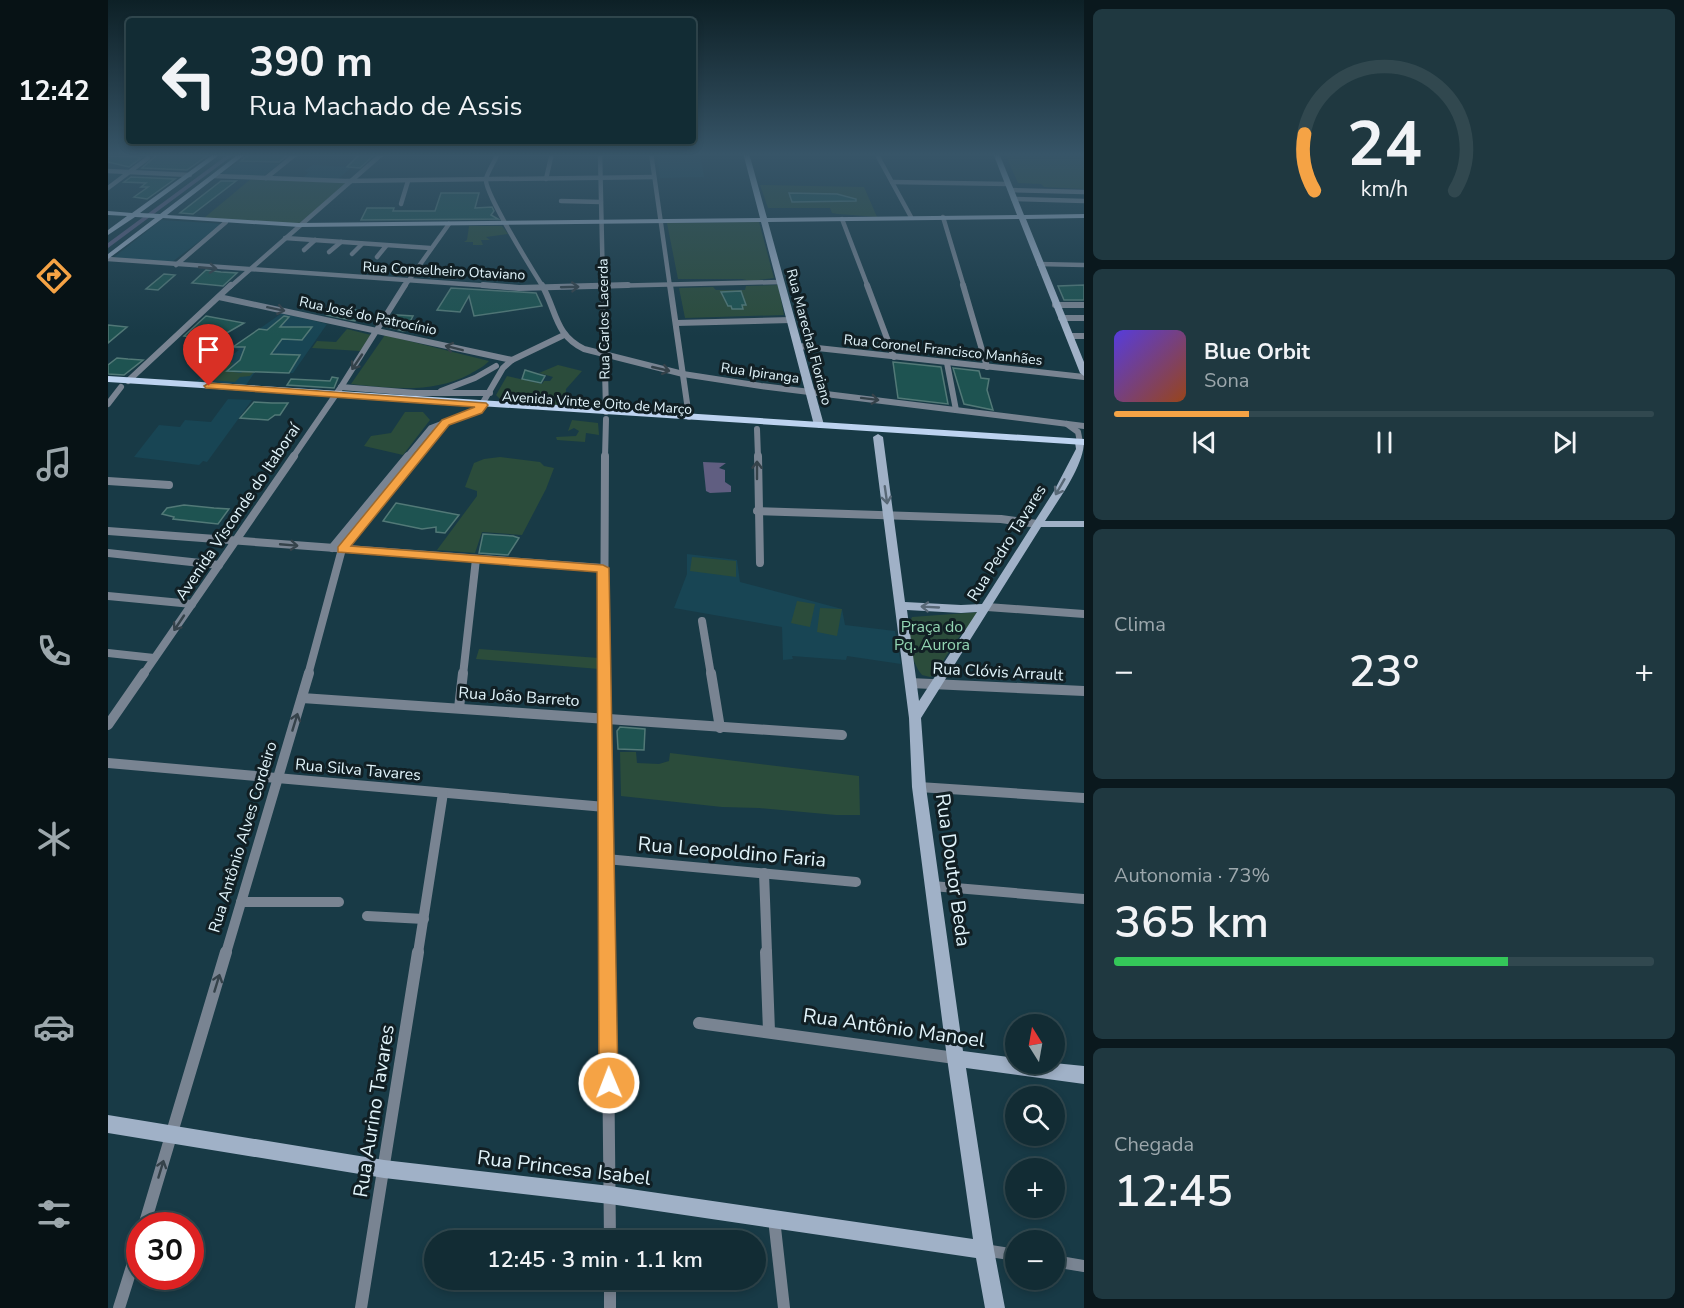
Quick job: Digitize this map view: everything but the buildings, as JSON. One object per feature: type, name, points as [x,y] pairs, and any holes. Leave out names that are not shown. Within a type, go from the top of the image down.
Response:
[{"type":"main road","points":[[120,214],[299,225],[1084,216]]},
{"type":"main road","points":[[108,258],[156,214]]},
{"type":"main road","name":"Rua Marechal Floriano","points":[[761,214],[812,392],[820,429]]},
{"type":"main road","points":[[108,233],[132,215]]},
{"type":"main road","points":[[1020,216],[1084,375]]},
{"type":"main road","name":"Avenida Vinte e Oito de Março","points":[[108,379],[124,384]]},
{"type":"main road","name":"Avenida Vinte e Oito de Março","points":[[108,387],[124,384],[336,394],[480,408],[689,417],[820,429],[1082,445]]},
{"type":"main road","name":"Avenida Vinte e Oito de Março","points":[[606,415],[758,429],[820,429],[878,437],[1082,445]]},
{"type":"main road","name":"Rua Doutor Beda","points":[[878,437],[915,718],[919,788],[955,1058],[995,1308]]},
{"type":"main road","name":"Rua Pedro Tavares","points":[[915,718],[1059,491],[1082,445]]},
{"type":"main road","points":[[1045,510],[1050,516],[1065,522]]},
{"type":"main road","points":[[1036,524],[1065,522],[1084,524]]},
{"type":"main road","points":[[900,606],[961,609],[987,607]]},
{"type":"main road","points":[[961,609],[979,618]]},
{"type":"main road","name":"Rua Antônio Manoel","points":[[955,1058],[1084,1075]]},
{"type":"main road","name":"Rua Princesa Isabel","points":[[108,1124],[384,1169],[610,1195],[984,1250]]},
{"type":"street","points":[[108,404],[124,384],[312,214]]},
{"type":"street","points":[[480,408],[498,376],[512,360],[564,335],[544,288],[517,246],[502,214]]},
{"type":"street","name":"Rua Carlos Lacerda","points":[[602,214],[605,286],[606,415],[603,568],[610,1230]]},
{"type":"street","points":[[661,214],[689,417]]},
{"type":"street","points":[[943,217],[987,367]]},
{"type":"street","points":[[842,219],[894,357]]},
{"type":"street","points":[[176,265],[226,222]]},
{"type":"street","name":"Avenida Visconde do Itaboraí","points":[[108,724],[336,394],[379,330],[408,281],[449,224]]},
{"type":"street","points":[[285,238],[430,249]]},
{"type":"street","points":[[304,250],[315,240]]},
{"type":"street","points":[[329,252],[340,242]]},
{"type":"street","points":[[352,254],[362,244]]},
{"type":"street","points":[[377,257],[386,246]]},
{"type":"street","name":"Rua Conselheiro Otaviano","points":[[108,258],[247,271],[544,288],[780,282]]},
{"type":"street","points":[[1039,264],[1084,265]]},
{"type":"street","name":"Rua José do Patrocínio","points":[[219,297],[512,360]]},
{"type":"street","points":[[1055,305],[1084,305]]},
{"type":"street","points":[[1061,318],[1084,318]]},
{"type":"street","points":[[676,323],[791,320]]},
{"type":"street","name":"Rua Ipiranga","points":[[564,335],[570,342],[604,356],[683,374],[1084,426]]},
{"type":"street","points":[[1069,336],[1084,336]]},
{"type":"street","name":"Rua Coronel Francisco Manhães","points":[[799,346],[947,363],[1084,375]]},
{"type":"street","points":[[485,355],[496,366],[498,376]]},
{"type":"street","points":[[947,363],[956,410]]},
{"type":"street","points":[[432,394],[469,381],[496,366]]},
{"type":"street","points":[[336,394],[490,393]]},
{"type":"street","name":"Rua Antônio Alves Cordeiro","points":[[332,548],[445,423],[480,408]]},
{"type":"street","points":[[1066,424],[1078,432],[1082,445]]},
{"type":"street","points":[[758,429],[757,512],[760,563]]},
{"type":"street","name":"Rua Antônio Alves Cordeiro","points":[[148,1212],[302,698],[342,549],[400,473]]},
{"type":"street","points":[[108,481],[169,485]]},
{"type":"street","points":[[757,512],[1001,519],[1036,524]]},
{"type":"street","points":[[108,531],[603,568]]},
{"type":"street","points":[[108,553],[219,565]]},
{"type":"street","points":[[459,708],[476,559]]},
{"type":"street","points":[[108,596],[192,604]]},
{"type":"street","points":[[987,607],[1084,614]]},
{"type":"street","points":[[702,621],[720,728]]},
{"type":"street","points":[[108,653],[154,658]]},
{"type":"street","name":"Rua Clóvis Arrault","points":[[910,683],[1084,691]]},
{"type":"street","name":"Rua João Barreto","points":[[302,698],[842,735]]},
{"type":"street","name":"Rua Silva Tavares","points":[[108,763],[605,807]]},
{"type":"street","points":[[919,788],[1084,798]]},
{"type":"street","name":"Rua Aurino Tavares","points":[[361,1308],[443,793]]},
{"type":"street","name":"Rua Leopoldino Faria","points":[[606,859],[856,882]]},
{"type":"street","points":[[764,873],[769,1031]]},
{"type":"street","points":[[932,886],[1084,899]]},
{"type":"street","points":[[241,902],[339,902]]},
{"type":"street","points":[[367,916],[424,919]]},
{"type":"street","name":"Rua Antônio Manoel","points":[[699,1023],[955,1058]]},
{"type":"street","points":[[774,1218],[784,1308]]},
{"type":"street","name":"Rua Princesa Isabel","points":[[984,1250],[1005,1253]]},
{"type":"street","points":[[1065,1263],[1084,1266]]},
{"type":"street","points":[[119,1308],[126,1285]]},
{"type":"street","points":[[610,1290],[610,1308]]},
{"type":"shaded area","points":[[161,220],[222,224],[172,262],[113,258]]},
{"type":"shaded area","points":[[282,313],[327,324],[293,373],[255,372],[246,385],[195,382],[239,350],[232,348]]},
{"type":"shaded area","points":[[228,399],[252,400],[207,462],[203,461],[199,465],[134,457],[159,425],[180,427],[185,420],[211,422]]},
{"type":"shaded area","points":[[703,462],[726,463],[719,468],[725,470],[725,482],[731,486],[731,492],[710,493],[706,491]]},
{"type":"shaded area","points":[[687,554],[737,560],[740,582],[842,609],[845,625],[895,631],[901,664],[847,656],[846,660],[792,656],[793,659],[783,660],[782,627],[674,608],[687,574]]},
{"type":"green space","points":[[209,214],[310,214],[299,224],[204,218]]},
{"type":"green space","points":[[839,214],[876,214],[877,217]]},
{"type":"green space","points":[[759,222],[774,278],[751,281],[678,279],[667,223]]},
{"type":"green space","points":[[469,226],[502,226],[508,234],[486,237],[490,240],[481,240],[483,245],[473,245],[473,242],[464,242],[467,240]]},
{"type":"green space","points":[[778,285],[784,315],[685,318],[679,288],[713,287],[716,290],[745,290],[746,286]]},
{"type":"green space","points":[[347,329],[371,335],[360,351],[312,348],[317,341],[336,342]]},
{"type":"green space","points":[[385,335],[489,361],[470,374],[441,385],[412,388],[351,384]]},
{"type":"green space","points":[[230,362],[233,363],[226,371],[241,373],[247,367],[254,372],[250,376],[240,377],[235,382],[210,380]]},
{"type":"green space","points":[[558,365],[582,371],[566,389],[565,407],[502,401],[496,395],[507,376],[542,384],[553,377],[539,373]]},
{"type":"green space","points":[[405,412],[423,412],[430,420],[403,455],[364,446],[371,436],[391,433]]},
{"type":"green space","points":[[572,420],[598,423],[599,435],[586,433],[585,442],[557,440],[556,437],[576,436],[579,431],[574,428],[568,431]]},
{"type":"green space","points":[[500,457],[540,462],[544,466],[554,468],[546,489],[522,535],[482,532],[475,553],[437,550],[477,496],[477,491],[465,487],[474,463]]},
{"type":"green space","points":[[692,557],[736,561],[736,577],[690,571]]},
{"type":"green space","points":[[797,601],[815,604],[810,627],[791,623]]},
{"type":"green space","points":[[820,608],[842,609],[837,636],[817,632]]},
{"type":"green space","name":"Praça do Pq. Aurora","points":[[980,612],[955,642],[935,674],[930,677],[922,675],[910,647],[909,631],[912,617]]},
{"type":"green space","points":[[479,649],[599,658],[599,669],[476,659]]},
{"type":"green space","points":[[620,752],[636,752],[637,763],[659,764],[669,761],[670,753],[859,776],[860,815],[722,807],[621,796]]},
{"type":"waterway","points":[[108,246],[151,214]]},
{"type":"route","points":[[209,386],[483,405],[478,411],[445,423],[342,549],[603,568],[609,1083]]}]
